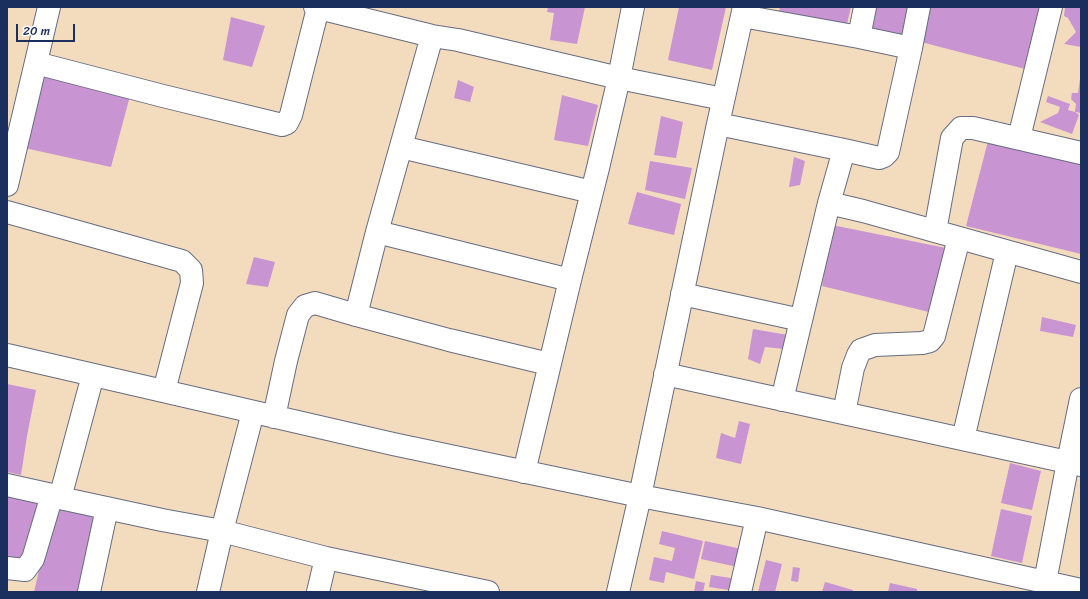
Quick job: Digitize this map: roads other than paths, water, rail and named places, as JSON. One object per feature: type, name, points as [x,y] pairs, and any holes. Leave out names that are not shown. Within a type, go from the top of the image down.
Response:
[{"type":"street","points":[[7,185],[49,7]]},
{"type":"street","points":[[36,63],[282,125],[287,123],[291,115],[316,7],[371,13],[432,36],[458,40],[619,78],[723,99]]},
{"type":"street","points":[[524,472],[619,78],[633,7]]},
{"type":"street","points":[[859,36],[865,7]]},
{"type":"street","points":[[718,124],[880,158],[884,156],[888,152],[919,7]]},
{"type":"street","points":[[1018,138],[1051,7]]},
{"type":"street","points":[[618,592],[640,496],[723,99],[743,11],[911,48]]},
{"type":"street","points":[[356,315],[377,232],[432,36]]},
{"type":"street","points":[[935,231],[952,138],[961,128],[973,128],[1081,153]]},
{"type":"street","points":[[401,147],[592,192]]},
{"type":"street","points":[[782,400],[829,203],[844,150]]},
{"type":"street","points":[[829,203],[1081,272]]},
{"type":"street","points":[[7,212],[182,261],[191,270],[192,283],[164,391]]},
{"type":"street","points":[[377,232],[570,280]]},
{"type":"street","points":[[844,413],[853,368],[858,355],[862,350],[875,345],[922,343],[930,341],[934,336],[959,238]]},
{"type":"street","points":[[963,439],[1008,252]]},
{"type":"street","points":[[682,294],[801,320]]},
{"type":"street","points":[[274,417],[298,315],[305,306],[315,303],[449,340],[550,364]]},
{"type":"street","points":[[7,355],[393,444],[640,496],[757,518],[1011,583],[1045,582],[1081,590]]},
{"type":"street","points":[[665,374],[1074,464]]},
{"type":"street","points":[[7,568],[25,570],[33,559],[56,496],[93,375]]},
{"type":"street","points":[[1045,582],[1074,464],[1081,399]]},
{"type":"street","points":[[208,592],[222,531],[253,412]]},
{"type":"street","points":[[7,485],[162,520],[222,531],[443,587],[488,592]]},
{"type":"street","points":[[89,592],[107,508]]},
{"type":"street","points":[[740,592],[757,518]]},
{"type":"street","points":[[318,592],[326,558]]}]
